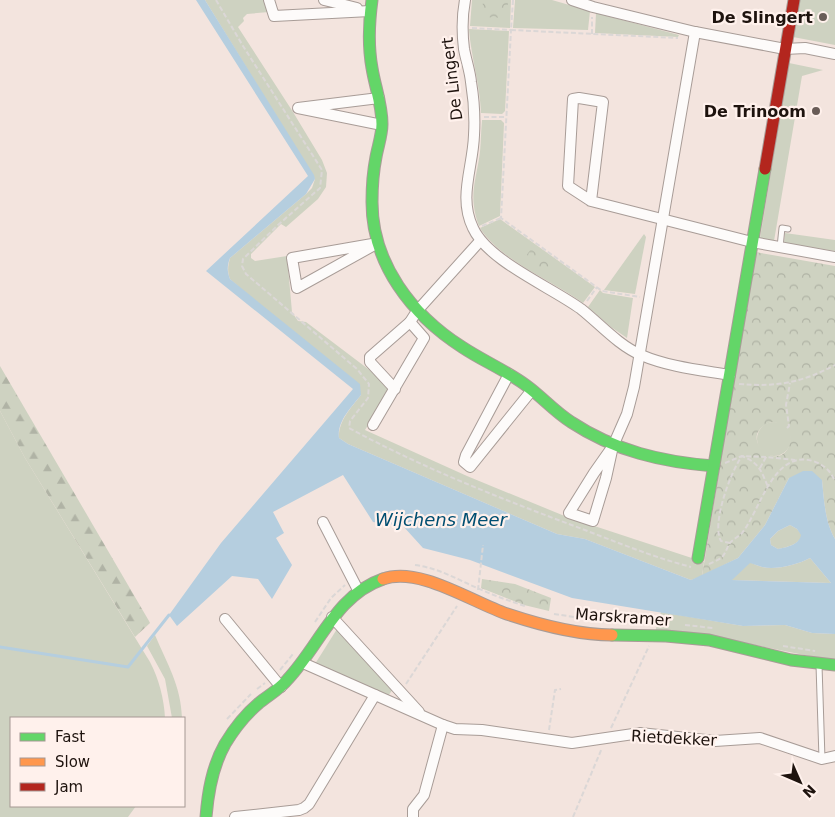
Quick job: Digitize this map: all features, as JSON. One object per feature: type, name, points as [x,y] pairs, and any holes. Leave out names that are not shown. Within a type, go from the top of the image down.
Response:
[{"type":"street","points":[[269,0],[274,16],[371,5]]},
{"type":"street","points":[[324,0],[371,5]]},
{"type":"street","name":"De Lingert","points":[[465,0],[462,27],[464,49],[471,82],[474,116],[472,157],[466,190],[467,214],[473,230],[480,241],[500,258],[581,309],[616,338],[640,354],[671,365],[729,379]]},
{"type":"street","points":[[572,0],[694,36],[785,49],[805,48],[835,54]]},
{"type":"street","points":[[702,561],[714,466],[794,0]]},
{"type":"street","points":[[371,5],[369,39],[382,125],[373,175],[372,201],[375,234],[388,271],[405,297],[429,323],[454,342],[509,374],[532,390],[570,422],[613,446],[655,460],[714,466]]},
{"type":"street","points":[[613,446],[569,513],[593,521],[613,446],[627,414],[634,387],[650,299],[694,36]]},
{"type":"street","points":[[379,98],[298,108],[382,125]]},
{"type":"street","points":[[591,201],[603,102],[579,98],[573,99],[568,186],[591,201],[752,242],[835,257]]},
{"type":"street","points":[[395,389],[370,362],[370,358],[410,322],[417,311],[480,241]]},
{"type":"street","points":[[378,243],[346,261],[297,288],[292,258],[378,243]]},
{"type":"street","points":[[373,425],[424,338],[410,322]]},
{"type":"street","points":[[509,374],[466,455],[464,462],[470,467],[532,390]]},
{"type":"street","points":[[323,522],[358,590]]},
{"type":"street","name":"Marskramer","points":[[206,817],[207,793],[212,773],[228,736],[257,705],[281,687],[302,663],[332,617],[345,601],[358,590],[376,581],[391,577],[418,577],[435,582],[477,602],[518,617],[568,630],[594,634],[654,635],[713,641],[780,658],[835,665]]},
{"type":"street","name":"Rietdekker","points":[[332,617],[424,716]]},
{"type":"street","points":[[225,619],[281,687]]},
{"type":"street","name":"Rietdekker","points":[[302,663],[443,725],[455,728],[572,743],[640,733],[716,741],[760,738],[822,759]]},
{"type":"street","points":[[394,704],[401,693]]},
{"type":"street","points":[[235,817],[304,808],[309,804],[375,695]]},
{"type":"street","points":[[414,817],[414,809],[424,795],[443,725]]},
{"type":"street","points":[[822,759],[835,756]]},
{"type":"lane","points":[[780,248],[782,228],[788,229]]},
{"type":"lane","points":[[819,664],[822,759]]},
{"type":"path","points":[[216,0],[322,170],[320,188],[242,260],[242,266],[246,274],[357,369],[369,384],[368,398],[350,421],[349,428],[389,450],[514,503],[663,559],[699,570]]},
{"type":"path","points":[[501,218],[513,0]]},
{"type":"path","points":[[592,34],[593,7]]},
{"type":"path","points":[[462,27],[592,34],[694,36]]},
{"type":"path","points":[[474,116],[506,118]]},
{"type":"path","points":[[473,230],[501,218]]},
{"type":"path","points":[[501,218],[602,290],[650,299]]},
{"type":"path","points":[[581,309],[597,287]]},
{"type":"path","points":[[729,379],[756,385],[790,383],[815,375],[835,365]]},
{"type":"path","points":[[787,428],[789,426],[786,405],[790,383]]},
{"type":"path","points":[[742,456],[755,462],[760,468],[768,487]]},
{"type":"path","points":[[730,543],[721,541],[719,537],[719,524],[723,498],[736,464],[742,456]]},
{"type":"path","points":[[714,466],[742,456],[766,456],[800,461]]},
{"type":"path","points":[[760,468],[766,456]]},
{"type":"path","points":[[702,561],[722,556],[730,543],[741,533],[752,518],[768,487],[781,469],[793,462],[808,460],[823,465],[832,474],[835,481]]},
{"type":"path","points":[[477,602],[483,545]]},
{"type":"path","points":[[448,574],[478,589],[529,608]]},
{"type":"path","points":[[401,693],[463,596]]},
{"type":"path","points":[[548,613],[593,621],[611,622]]},
{"type":"path","points":[[573,817],[606,738],[654,635]]},
{"type":"path","points":[[548,739],[555,690],[561,689]]},
{"type":"green space","points":[[205,0],[265,0],[269,12],[247,14],[243,18],[244,21],[238,27],[293,112],[322,160],[327,173],[326,187],[318,199],[286,227],[281,224],[251,254],[251,258],[255,261],[287,256],[292,312],[298,321],[306,322],[392,387],[365,430],[467,476],[567,517],[704,562],[702,576],[691,580],[585,539],[557,534],[348,444],[339,438],[343,420],[361,395],[230,279],[229,276],[230,258],[306,194],[312,188],[315,179]]},
{"type":"green space","points":[[472,0],[511,0],[510,28],[470,26]]},
{"type":"green space","points":[[515,0],[552,0],[590,11],[588,30],[513,28]]},
{"type":"green space","points":[[800,0],[835,0],[835,45],[793,37]]},
{"type":"green space","points":[[483,1],[508,2],[507,18],[482,17]]},
{"type":"green space","points":[[596,13],[679,35],[678,37],[595,33]]},
{"type":"green space","points":[[469,29],[509,31],[505,111],[502,114],[481,113]]},
{"type":"green space","points":[[789,63],[823,70],[802,76],[774,241],[760,238]]},
{"type":"green space","points":[[482,120],[501,120],[504,123],[500,216],[479,226],[473,197],[480,152]]},
{"type":"green space","points":[[500,219],[595,287],[583,303],[513,260],[489,240],[480,228]]},
{"type":"green space","points":[[785,233],[835,240],[835,251],[784,243]]},
{"type":"green space","points":[[644,234],[646,237],[635,294],[604,290]]},
{"type":"green space","points":[[531,249],[551,264],[544,275],[523,260]]},
{"type":"green space","points":[[755,252],[835,266],[835,539],[827,518],[822,480],[789,478],[765,525],[738,558],[702,576]],"holes":[[[772,422],[787,430],[790,441],[783,454],[776,456],[768,454],[762,449],[758,443],[757,435],[761,428]]]},
{"type":"green space","points":[[600,290],[603,293],[633,298],[627,338],[588,307]]},
{"type":"green space","points":[[0,366],[150,623],[135,637],[25,458],[0,411]]},
{"type":"green space","points":[[0,411],[25,458],[150,662],[160,689],[165,717],[10,717],[10,807],[135,807],[128,817],[0,817]]},
{"type":"green space","points":[[774,422],[786,427],[791,439],[786,451],[774,456],[762,451],[757,439],[762,427]]},
{"type":"green space","points":[[790,525],[802,535],[798,541],[778,549],[771,545],[770,539],[778,531]]},
{"type":"green space","points":[[810,558],[831,583],[731,580],[750,562],[762,567],[774,568],[793,565]]},
{"type":"green space","points":[[482,579],[515,584],[551,598],[549,611],[524,605],[481,588]]},
{"type":"green space","points":[[661,612],[743,626],[785,625],[812,633],[835,634],[835,660],[706,635],[655,632]]},
{"type":"green space","points":[[337,629],[393,689],[388,696],[315,664]]},
{"type":"green space","points":[[155,635],[176,685],[182,717],[172,717],[165,679],[147,646]]},
{"type":"water","name":"Wijchens Meer","points":[[196,0],[205,0],[314,175],[315,179],[306,194],[230,258],[228,271],[230,279],[360,384],[361,395],[342,420],[339,438],[348,444],[557,534],[585,539],[691,580],[738,558],[765,525],[789,478],[803,471],[812,471],[822,480],[827,518],[835,539],[835,634],[812,633],[785,625],[743,626],[572,598],[470,560],[423,548],[403,526],[373,522],[343,475],[273,512],[284,533],[276,538],[292,565],[272,599],[258,579],[232,576],[177,626],[169,615],[221,543],[353,389],[206,271],[308,176]],"holes":[[[790,525],[797,529],[801,535],[798,541],[778,549],[771,545],[770,539],[778,531]],[[810,558],[831,583],[732,580],[750,563],[768,568],[793,565]]]},
{"type":"waterway","points":[[0,647],[128,667],[169,615]]},
{"type":"traffic: fast","points":[[372,0],[370,51],[382,124],[373,180],[374,225],[387,267],[398,286],[427,320],[444,334],[533,390],[565,418],[588,432],[622,448],[658,458],[714,466]]},
{"type":"traffic: fast","points":[[698,558],[765,169]]},
{"type":"traffic: fast","points":[[206,817],[209,789],[214,771],[225,744],[236,727],[254,707],[285,683],[341,609],[367,586],[383,579]]},
{"type":"traffic: fast","points":[[612,635],[666,636],[709,640],[791,660],[835,665]]},
{"type":"traffic: slow","points":[[383,579],[397,576],[413,577],[445,587],[493,609],[532,622],[558,629],[612,635]]},
{"type":"traffic: jam","points":[[765,169],[794,0]]},
{"type":"place","name":"De Slingert","points":[[823,17]]},
{"type":"place","name":"De Trinoom","points":[[816,111]]}]
